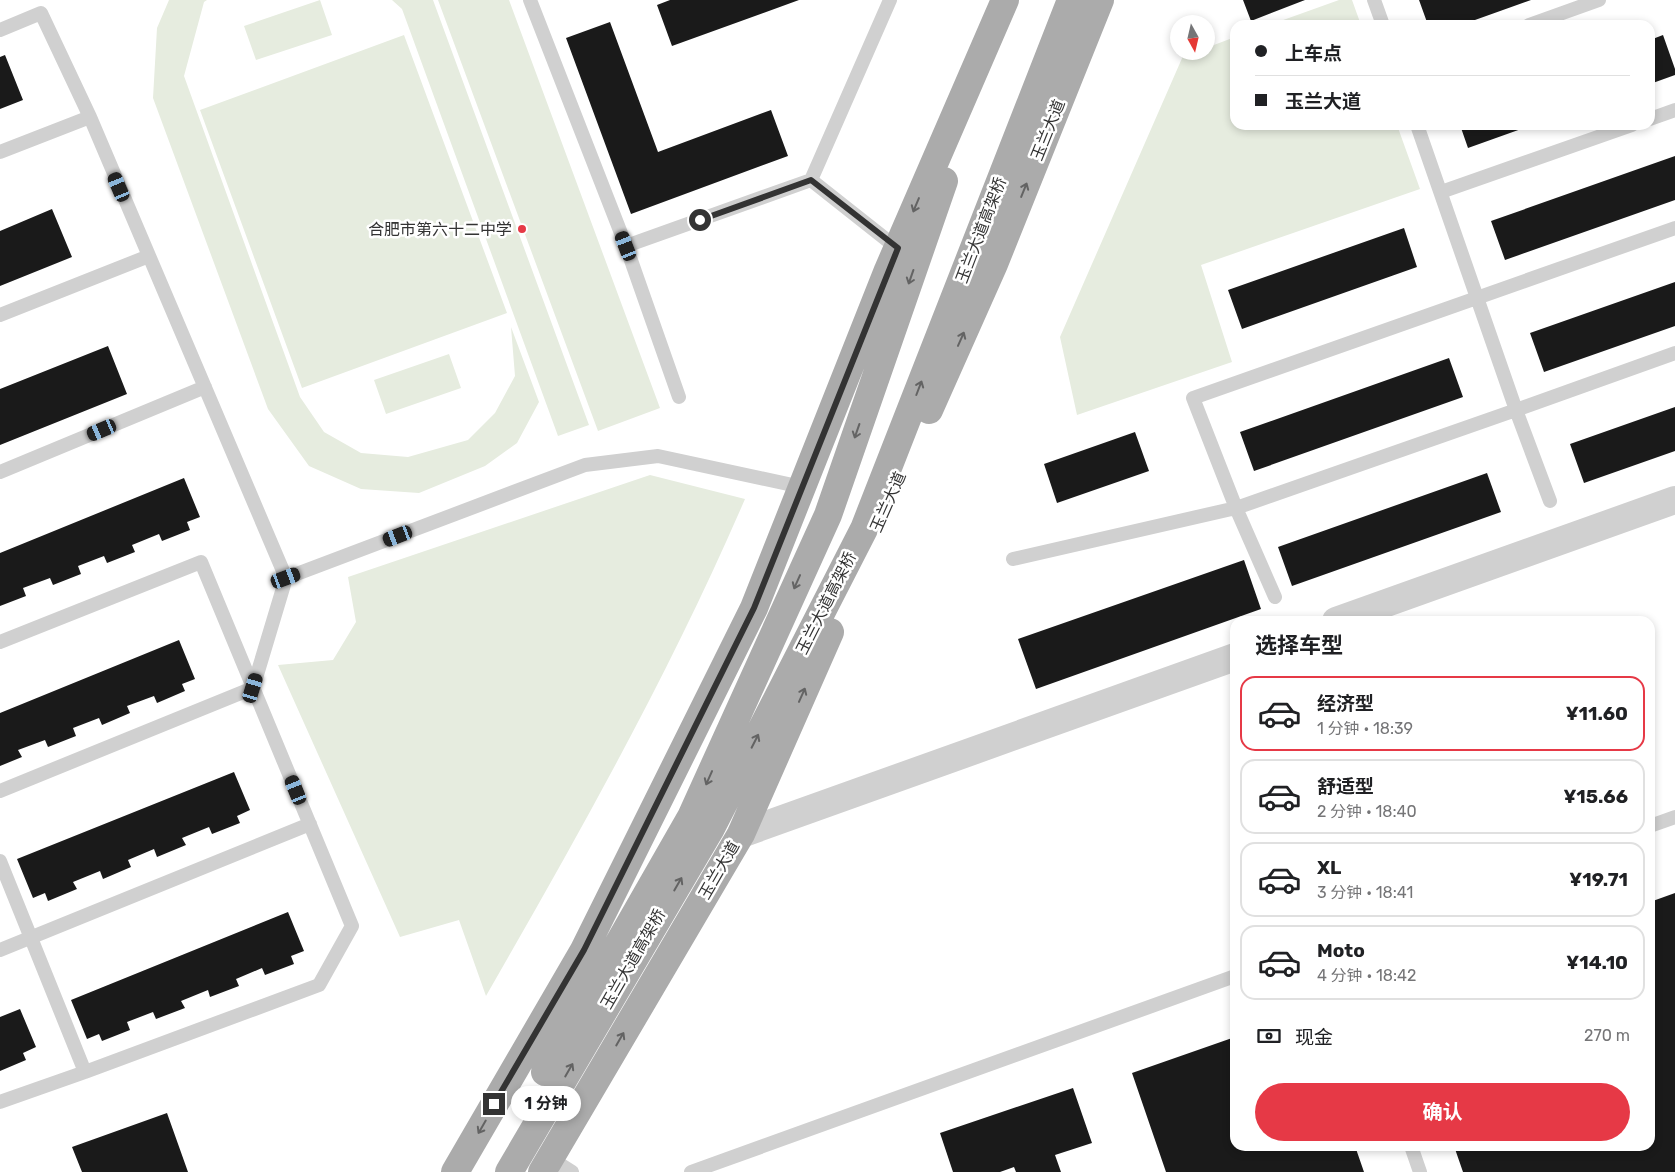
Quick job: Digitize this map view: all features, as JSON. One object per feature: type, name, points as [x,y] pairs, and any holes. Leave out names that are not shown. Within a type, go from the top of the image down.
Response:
[{"type":"main road","points":[[455,1172],[584,950],[754,608],[898,248],[1006,0]]},
{"type":"main road","name":"玉兰大道高架桥","points":[[488,1172],[691,818],[828,515],[1006,0]]},
{"type":"main road","name":"玉兰大道高架桥","points":[[509,1172],[710,830],[864,529],[1071,0]]},
{"type":"main road","name":"玉兰大道","points":[[554,1167],[741,834],[994,264],[1100,0]]},
{"type":"street","points":[[1350,616],[1675,500]]},
{"type":"street","points":[[741,834],[1230,659]]},
{"type":"lane","points":[[530,0],[626,246],[679,397]]},
{"type":"lane","points":[[626,246],[811,180],[890,0]]},
{"type":"lane","points":[[1374,0],[1381,20]]},
{"type":"lane","points":[[1543,20],[1600,0]]},
{"type":"lane","points":[[0,30],[41,13],[90,117],[286,578],[253,688]]},
{"type":"lane","points":[[1655,116],[1675,110]]},
{"type":"lane","points":[[0,152],[90,117]]},
{"type":"lane","points":[[1419,130],[1516,410],[1550,501]]},
{"type":"lane","points":[[1441,192],[1618,130]]},
{"type":"lane","points":[[811,180],[898,248]]},
{"type":"lane","points":[[1275,597],[1236,508],[1193,398],[1675,228]]},
{"type":"lane","points":[[0,315],[149,256]]},
{"type":"lane","points":[[1013,559],[1236,508],[1675,353]]},
{"type":"lane","points":[[0,472],[204,387]]},
{"type":"lane","points":[[286,578],[585,465],[658,456],[802,487]]},
{"type":"lane","points":[[0,642],[201,562],[352,926],[319,985],[0,1102]]},
{"type":"lane","points":[[0,791],[253,688]]},
{"type":"lane","points":[[1655,824],[1675,817]]},
{"type":"lane","points":[[0,950],[310,824]]},
{"type":"lane","points":[[0,861],[85,1072]]},
{"type":"lane","points":[[691,1172],[1230,978]]},
{"type":"lane","points":[[1413,1151],[1420,1172]]},
{"type":"shaded area","points":[[169,0],[207,0],[204,2],[184,76],[300,397],[324,432],[361,453],[408,457],[468,440],[495,413],[515,376],[511,327],[539,402],[517,443],[485,466],[419,493],[361,489],[309,466],[268,409],[153,98],[157,28]]},
{"type":"shaded area","points":[[320,0],[332,35],[256,60],[244,26]]},
{"type":"shaded area","points":[[392,0],[433,0],[589,425],[558,436],[402,9]]},
{"type":"shaded area","points":[[438,0],[509,0],[660,408],[598,431]]},
{"type":"shaded area","points":[[1339,0],[1352,0],[1359,20],[1283,20]]},
{"type":"shaded area","points":[[404,35],[507,313],[302,388],[200,110]]},
{"type":"shaded area","points":[[1230,39],[1230,130],[1399,130],[1420,189],[1201,265],[1232,362],[1077,415],[1060,337],[1181,60],[1215,60],[1215,45]]},
{"type":"shaded area","points":[[449,354],[461,388],[386,414],[374,380]]},
{"type":"shaded area","points":[[650,475],[745,499],[686,626],[623,751],[486,996],[459,920],[400,937],[278,665],[333,660],[356,622],[348,577]]},
{"type":"building","points":[[670,0],[799,0],[672,46],[657,5]]},
{"type":"building","points":[[1243,0],[1305,0],[1254,20],[1251,20]]},
{"type":"building","points":[[1419,0],[1531,0],[1475,20],[1426,20]]},
{"type":"building","points":[[610,22],[658,152],[771,110],[788,156],[631,214],[566,38]]},
{"type":"building","points":[[1663,35],[1675,69],[1675,75],[1655,82],[1655,38]]},
{"type":"building","points":[[5,55],[23,100],[0,109],[0,57]]},
{"type":"building","points":[[1462,130],[1518,130],[1468,148]]},
{"type":"building","points":[[1675,156],[1675,200],[1505,260],[1491,221]]},
{"type":"building","points":[[52,209],[72,257],[0,286],[0,231]]},
{"type":"building","points":[[1404,228],[1417,267],[1242,329],[1228,290]]},
{"type":"building","points":[[1675,282],[1675,326],[1544,372],[1530,333]]},
{"type":"building","points":[[108,346],[127,394],[0,445],[0,389]]},
{"type":"building","points":[[1449,358],[1463,397],[1254,471],[1240,432]]},
{"type":"building","points":[[1675,407],[1675,451],[1584,483],[1570,444]]},
{"type":"building","points":[[1135,432],[1149,471],[1057,503],[1044,464]]},
{"type":"building","points":[[1487,473],[1501,512],[1292,586],[1278,547]]},
{"type":"building","points":[[184,478],[200,517],[187,522],[190,530],[162,541],[159,534],[132,545],[135,552],[107,563],[104,556],[78,566],[81,574],[53,585],[50,578],[23,588],[26,596],[0,606],[0,553]]},
{"type":"building","points":[[1244,560],[1261,609],[1241,616],[1230,616],[1230,620],[1036,689],[1018,639]]},
{"type":"building","points":[[179,640],[195,679],[182,684],[185,691],[157,703],[154,696],[127,706],[130,713],[102,725],[99,718],[73,728],[76,736],[48,747],[45,740],[18,750],[22,757],[0,766],[0,713]]},
{"type":"building","points":[[234,772],[250,810],[237,816],[240,823],[212,834],[209,827],[182,838],[186,845],[157,857],[154,849],[128,860],[131,867],[103,879],[100,871],[73,882],[77,889],[48,901],[45,893],[33,898],[17,859]]},
{"type":"building","points":[[1675,893],[1675,1172],[1463,1172],[1456,1151],[1655,1151],[1655,900]]},
{"type":"building","points":[[288,912],[304,951],[291,956],[294,964],[265,975],[262,968],[236,979],[239,986],[210,997],[208,990],[181,1001],[185,1008],[156,1019],[153,1012],[127,1022],[130,1030],[102,1041],[99,1034],[87,1039],[71,1000]]},
{"type":"building","points":[[20,1009],[36,1047],[23,1053],[26,1060],[0,1071],[0,1017]]},
{"type":"building","points":[[1230,1039],[1230,1151],[1357,1151],[1364,1172],[1166,1172],[1132,1073]]},
{"type":"building","points":[[1073,1088],[1092,1143],[1055,1155],[1061,1172],[1016,1172],[1014,1167],[1000,1172],[953,1172],[940,1133]]},
{"type":"building","points":[[167,1113],[188,1172],[82,1172],[72,1147]]},
{"type":"place","name":"合肥市第六十二中学","points":[[522,229]]},
{"type":"route","points":[[494,1104],[584,950],[754,608],[898,248],[811,180],[700,220]]}]
